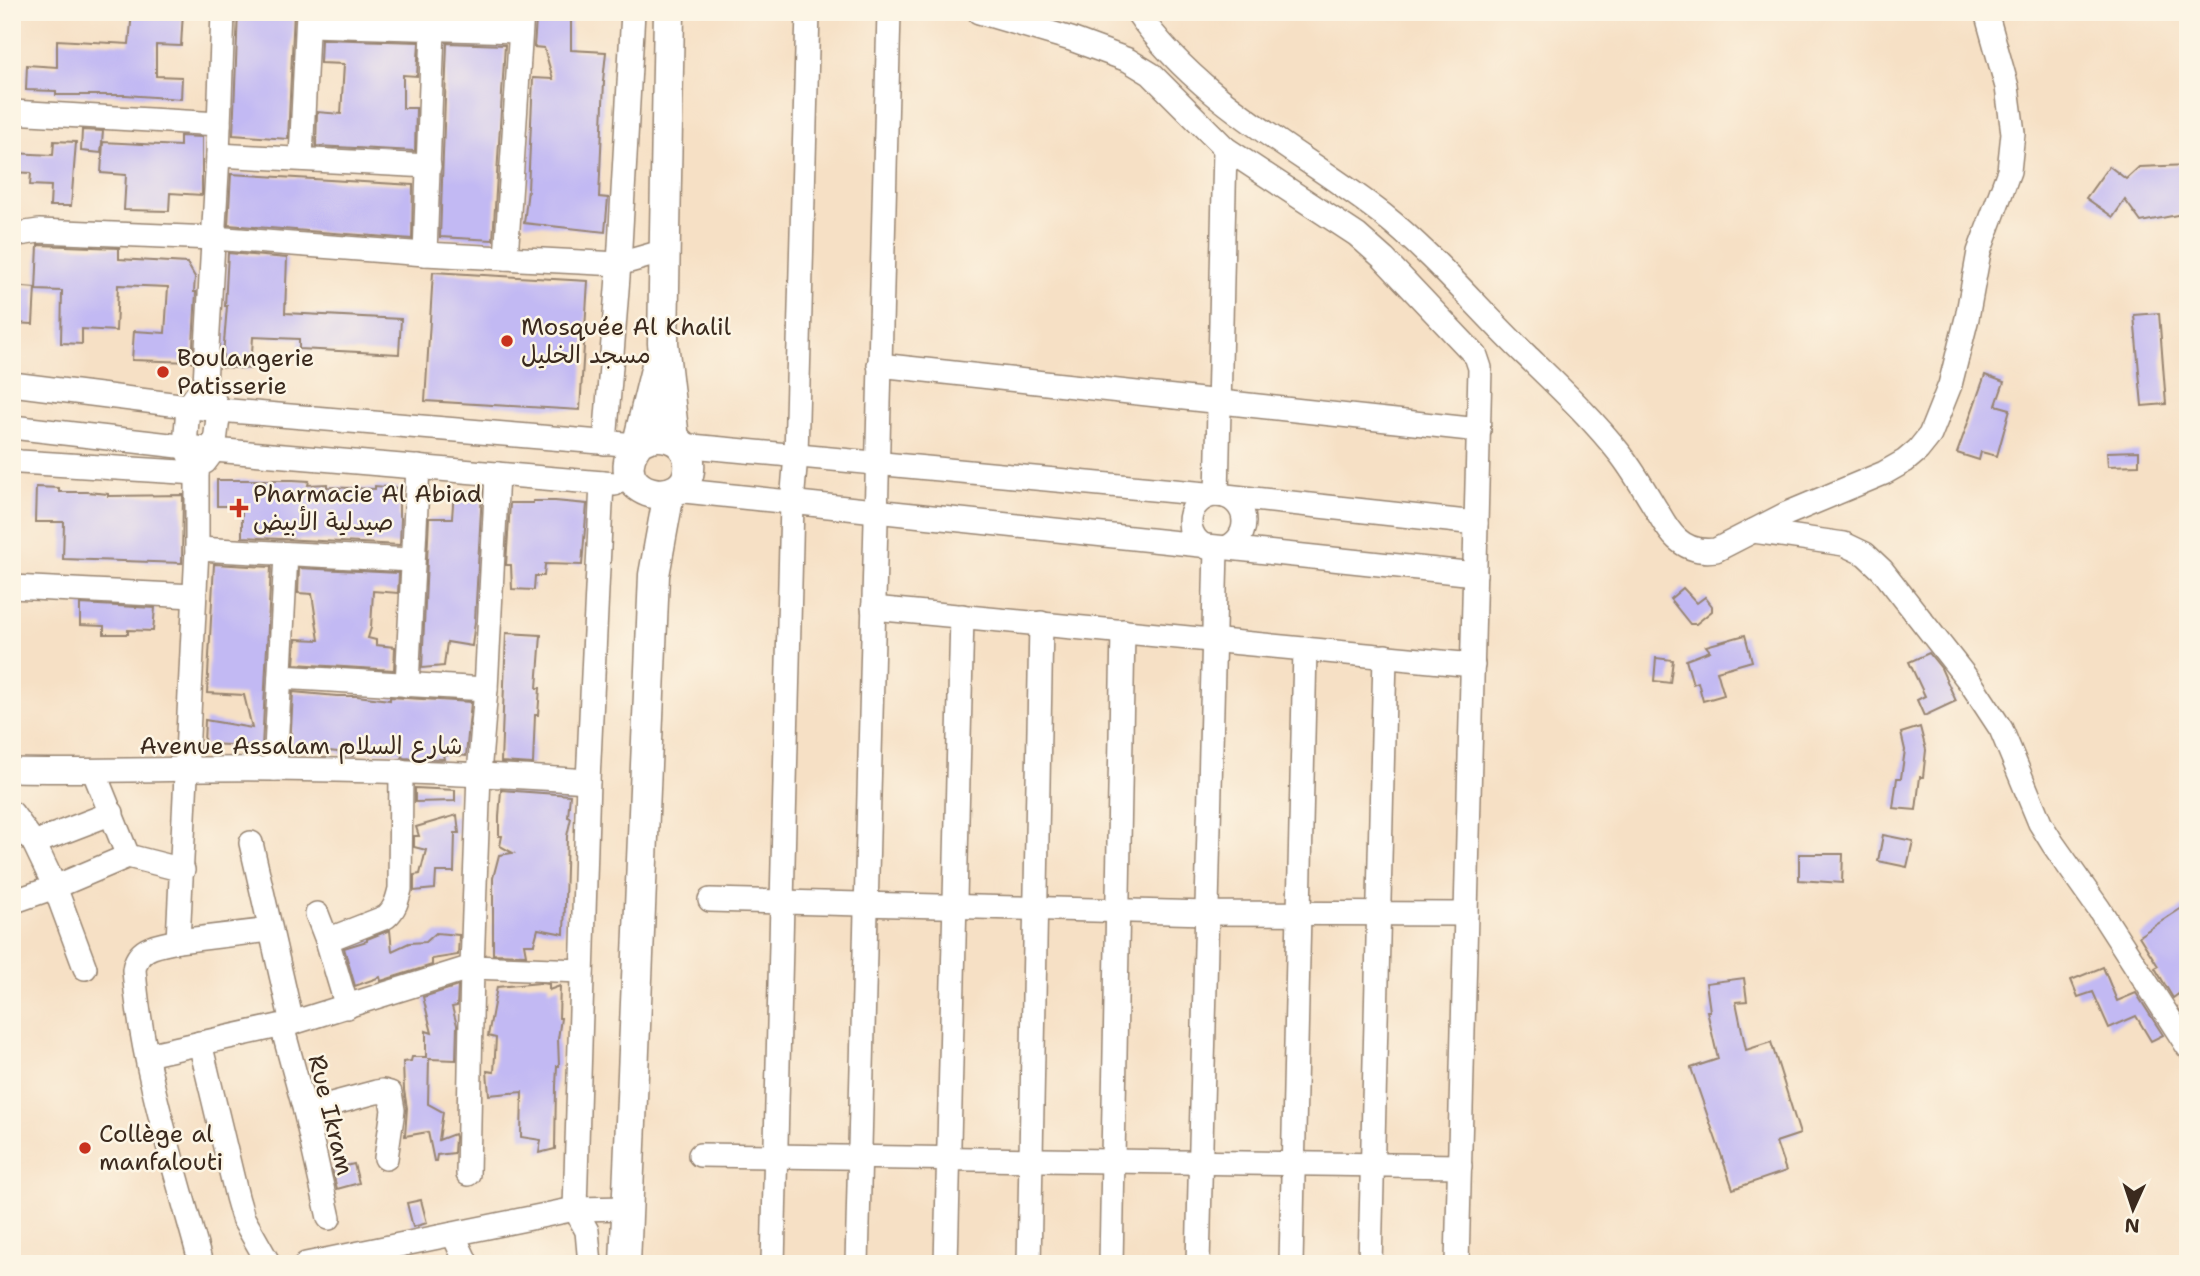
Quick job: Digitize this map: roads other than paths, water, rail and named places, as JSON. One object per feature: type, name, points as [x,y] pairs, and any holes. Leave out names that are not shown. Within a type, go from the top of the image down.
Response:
[{"type":"main road","points":[[663,343],[629,466],[631,477],[656,489],[683,483],[688,474],[689,463],[687,453],[678,442],[663,343],[669,12]]},
{"type":"main road","points":[[637,444],[655,435],[678,442]]},
{"type":"main road","points":[[625,1264],[656,489]]},
{"type":"street","points":[[197,473],[214,450],[219,410],[205,383],[223,12]]},
{"type":"street","points":[[605,443],[619,264],[633,12]]},
{"type":"street","points":[[773,1264],[792,503],[796,455],[808,12]]},
{"type":"street","points":[[856,1264],[888,12]]},
{"type":"street","points":[[979,12],[1071,39],[1128,60],[1151,74],[1225,148],[1357,235],[1384,259],[1476,356],[1480,368],[1479,430],[1457,1264]]},
{"type":"street","points":[[1137,12],[1163,45],[1192,75],[1227,105],[1383,215],[1448,275],[1497,327],[1577,404],[1620,454],[1675,538],[1691,548],[1710,551],[1786,514],[1884,473],[1905,461],[1930,435],[1959,352],[1979,252],[2009,171],[2013,133],[2007,87],[1986,12]]},
{"type":"street","points":[[301,158],[308,19],[433,29],[521,22],[506,258]]},
{"type":"street","points":[[425,254],[433,29]]},
{"type":"street","points":[[12,112],[219,124]]},
{"type":"street","points":[[1217,495],[1225,148]]},
{"type":"street","points":[[218,155],[429,166]]},
{"type":"street","points":[[12,235],[39,231],[214,238],[425,254],[619,264],[664,251]]},
{"type":"street","points":[[879,365],[1479,430]]},
{"type":"street","points":[[178,941],[197,549],[197,473],[186,446],[188,407],[205,383]]},
{"type":"street","points":[[12,384],[219,410],[637,444]]},
{"type":"street","points":[[12,427],[214,450],[602,483],[1475,574]]},
{"type":"street","points":[[678,442],[1476,523]]},
{"type":"street","points":[[12,460],[197,473]]},
{"type":"street","points":[[407,685],[418,467]]},
{"type":"street","points":[[468,1174],[479,774],[497,474]]},
{"type":"street","points":[[590,1264],[587,1231],[575,1209],[602,483]]},
{"type":"street","points":[[1217,495],[1233,500],[1243,514],[1244,522],[1238,538],[1232,544],[1216,549],[1199,542],[1193,534],[1191,517],[1200,501],[1217,495]]},
{"type":"street","points":[[1753,531],[1844,544],[1865,554],[1882,570],[1942,646],[2001,729],[2040,823],[2188,1047]]},
{"type":"street","points":[[197,549],[412,561]]},
{"type":"street","points":[[1198,1264],[1216,549]]},
{"type":"street","points":[[275,769],[286,554]]},
{"type":"street","points":[[12,587],[194,596]]},
{"type":"street","points":[[873,608],[1473,665]]},
{"type":"street","points":[[946,1264],[962,616]]},
{"type":"street","points":[[1029,1264],[1041,623]]},
{"type":"street","points":[[1111,1264],[1123,631]]},
{"type":"street","points":[[1291,1264],[1305,649]]},
{"type":"street","points":[[1370,1264],[1385,656]]},
{"type":"street","points":[[280,677],[486,689]]},
{"type":"street","name":"Avenue Assalam شارع السلام","points":[[12,770],[401,771],[589,781]]},
{"type":"street","points":[[327,940],[386,917],[397,903],[400,888],[401,771]]},
{"type":"street","points":[[93,772],[128,856]]},
{"type":"street","points":[[12,813],[34,843],[55,887],[85,968]]},
{"type":"street","points":[[34,843],[112,813]]},
{"type":"street","name":"Rue Ikram","points":[[251,843],[328,1218]]},
{"type":"street","points":[[12,902],[128,856],[183,870]]},
{"type":"street","points":[[710,900],[1207,913],[1466,914]]},
{"type":"street","points":[[317,914],[347,1007]]},
{"type":"street","points":[[201,1264],[146,1055],[135,978],[136,961],[140,954],[151,947],[178,941],[270,930]]},
{"type":"street","points":[[146,1055],[287,1024],[472,967],[582,971]]},
{"type":"street","points":[[200,1043],[243,1218],[269,1264]]},
{"type":"street","points":[[305,1111],[383,1091],[390,1093],[393,1110],[386,1158]]},
{"type":"street","points":[[700,1155],[1460,1166]]},
{"type":"street","points":[[306,1264],[575,1209],[628,1208]]},
{"type":"street","points":[[453,1234],[467,1264]]},
{"type":"place","name":"Mosquée Al Khalil مسجد الخليل","points":[[507,341]]},
{"type":"place","name":"Boulangerie Patisserie","points":[[163,372]]},
{"type":"place","name":"Pharmacie Al Abiad صيدلية الأبيض","points":[[239,508]]},
{"type":"place","name":"Collège al manfalouti","points":[[85,1148]]}]
